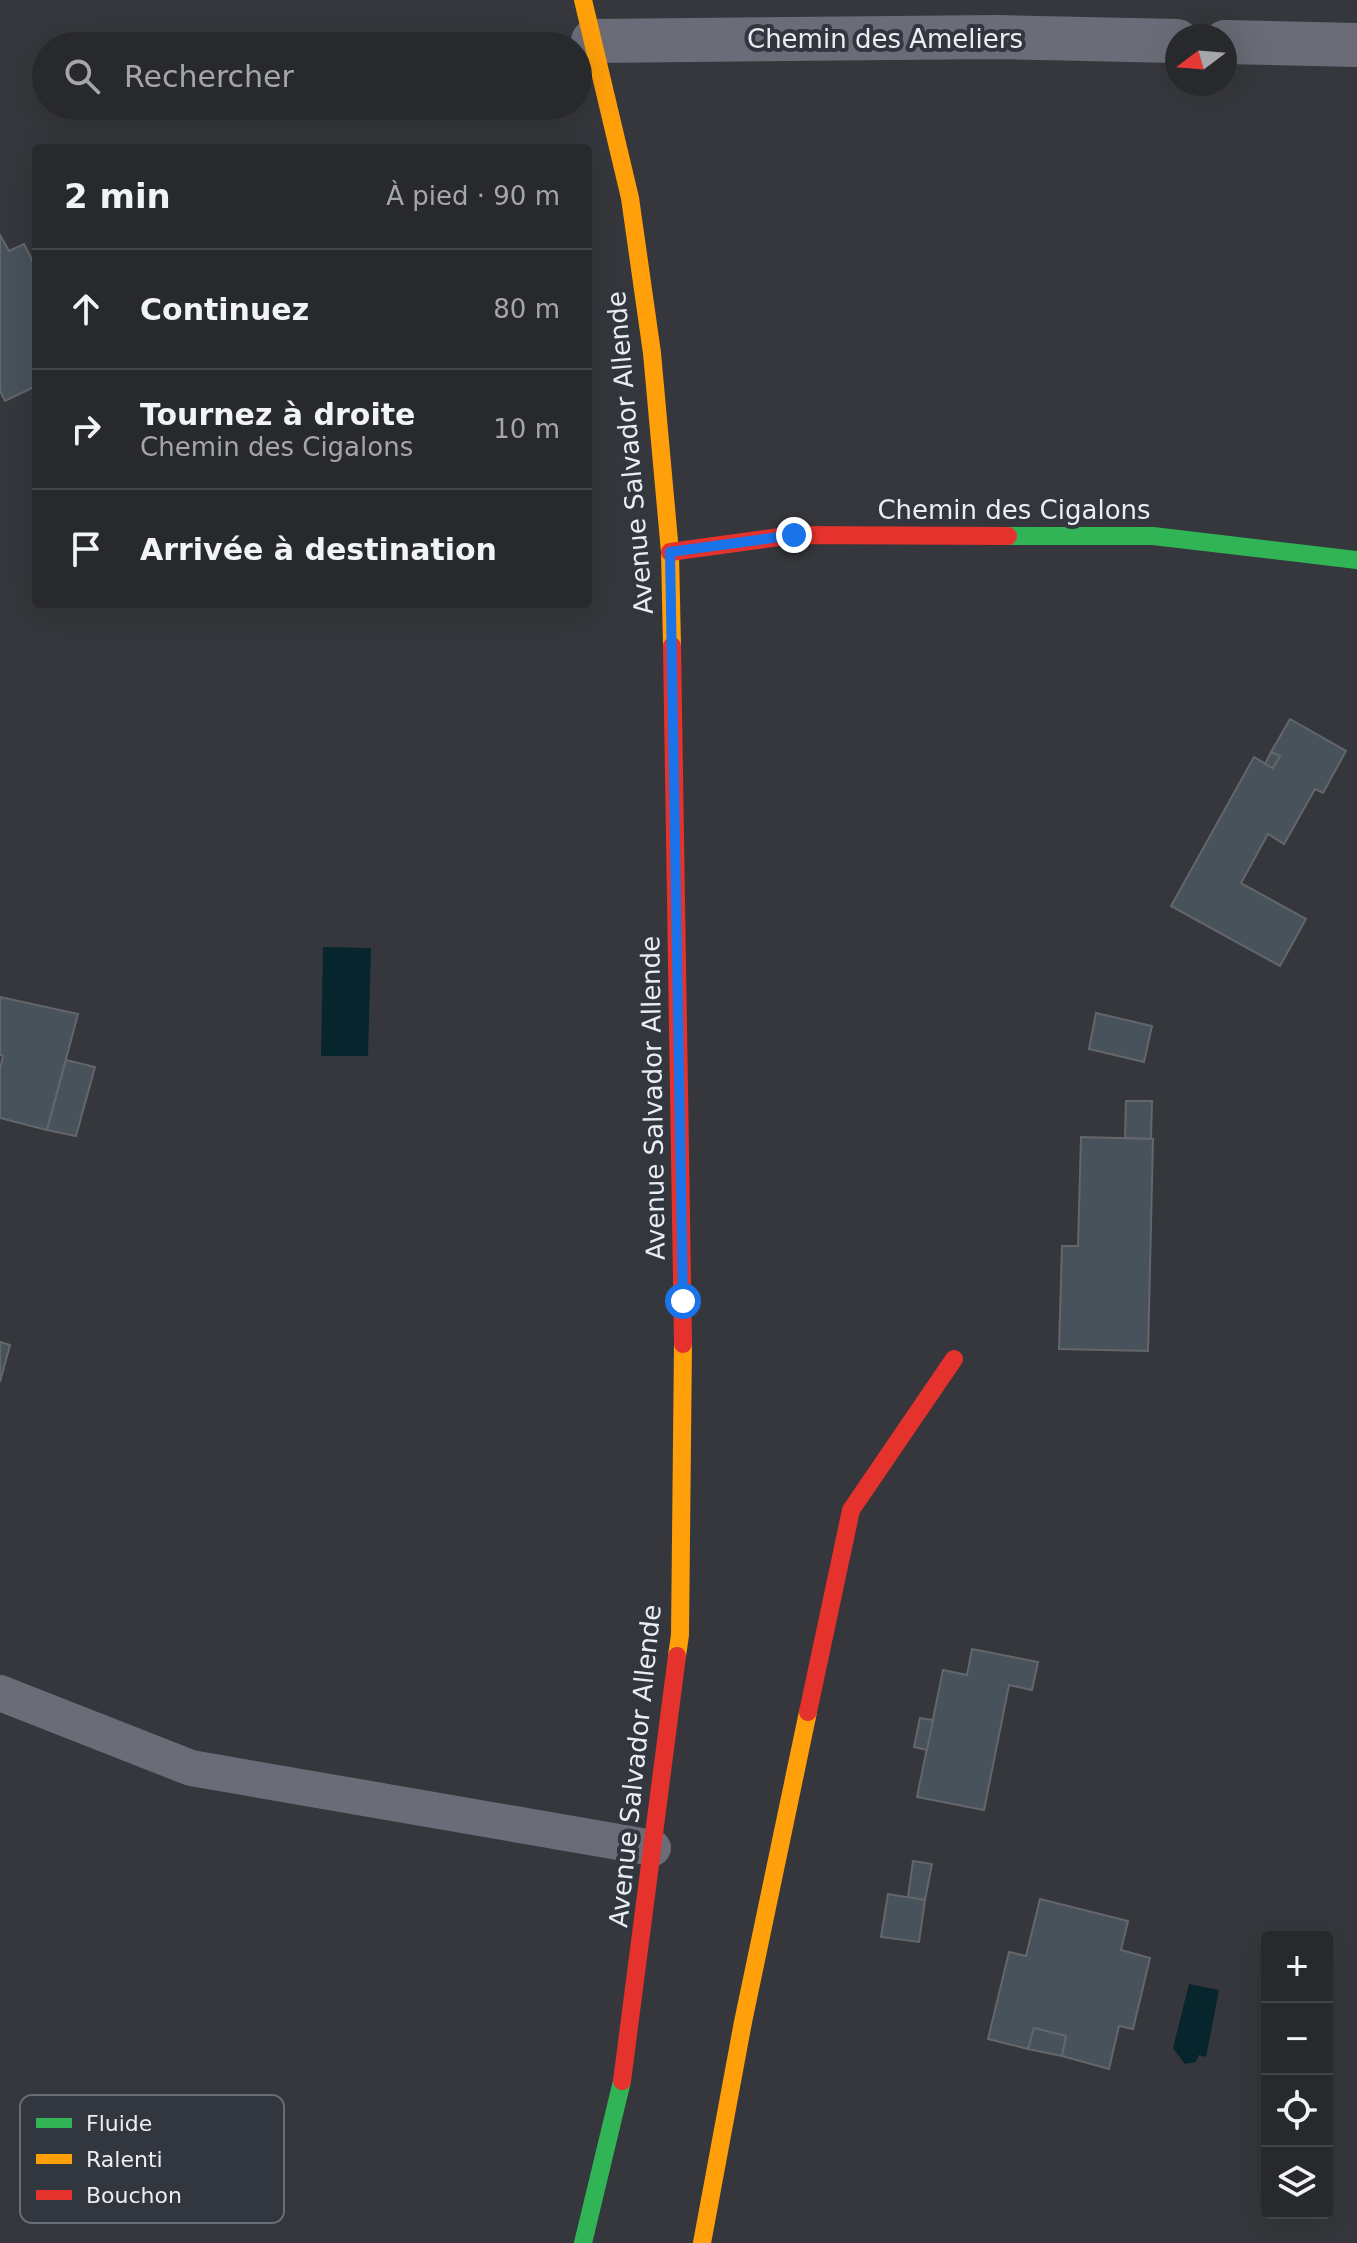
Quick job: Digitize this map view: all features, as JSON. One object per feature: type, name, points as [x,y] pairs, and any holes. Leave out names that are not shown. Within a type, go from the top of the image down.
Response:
[{"type":"main road","name":"Avenue Salvador Allende","points":[[583,2243],[625,2070],[680,1635],[683,1301],[670,552],[652,353],[630,198],[592,37]]},
{"type":"main road","name":"Chemin des Cigalons","points":[[670,552],[794,535],[1153,536],[1357,560]]},
{"type":"main road","points":[[702,2243],[743,2022],[851,1510],[954,1359]]},
{"type":"street","name":"Chemin des Ameliers","points":[[588,20],[1165,41]]},
{"type":"street","points":[[1237,42],[1357,45]]},
{"type":"lane","points":[[0,1693],[191,1768],[653,1848]]},
{"type":"water","points":[[323,947],[371,948],[368,1056],[321,1056]]},
{"type":"water","points":[[1189,1984],[1219,1990],[1206,2057],[1199,2055],[1196,2062],[1185,2064],[1173,2048]]},
{"type":"building","points":[[0,235],[9,251],[24,244],[32,260],[32,388],[5,401],[0,391]]},
{"type":"building","points":[[1290,719],[1346,751],[1323,793],[1315,789],[1284,844],[1268,834],[1241,883],[1306,919],[1280,966],[1171,906],[1254,757],[1273,768],[1280,756],[1271,752]]},
{"type":"building","points":[[1271,752],[1280,756],[1273,768],[1265,764]]},
{"type":"building","points":[[0,997],[78,1014],[47,1130],[0,1118],[0,1068],[3,1056],[0,1055]]},
{"type":"building","points":[[1096,1013],[1152,1026],[1144,1062],[1089,1049]]},
{"type":"building","points":[[66,1060],[95,1067],[76,1136],[47,1130]]},
{"type":"building","points":[[1126,1101],[1152,1101],[1151,1139],[1125,1138]]},
{"type":"building","points":[[1081,1137],[1153,1139],[1148,1351],[1059,1349],[1062,1246],[1078,1246]]},
{"type":"building","points":[[0,1342],[10,1345],[0,1382]]},
{"type":"building","points":[[972,1649],[1038,1662],[1032,1690],[1009,1685],[984,1810],[917,1797],[943,1670],[967,1675]]},
{"type":"building","points":[[920,1718],[933,1720],[927,1750],[914,1747]]},
{"type":"building","points":[[913,1861],[932,1864],[925,1900],[908,1897]]},
{"type":"building","points":[[888,1894],[925,1900],[919,1942],[881,1937]]},
{"type":"building","points":[[1040,1899],[1128,1921],[1121,1950],[1150,1958],[1133,2029],[1119,2026],[1109,2069],[1062,2056],[1066,2036],[1034,2028],[1028,2049],[988,2039],[1009,1952],[1026,1956]]},
{"type":"building","points":[[1034,2028],[1066,2036],[1062,2056],[1028,2049]]},
{"type":"traffic: fast","points":[[1008,536],[1153,536],[1357,560]]},
{"type":"traffic: fast","points":[[583,2243],[622,2081]]},
{"type":"traffic: slow","points":[[583,0],[591,32]]},
{"type":"traffic: slow","points":[[592,38],[630,198],[652,353],[670,552],[672,646]]},
{"type":"traffic: slow","points":[[677,1656],[680,1635],[683,1344]]},
{"type":"traffic: slow","points":[[702,2243],[743,2022],[808,1712]]},
{"type":"traffic: jam","points":[[670,552],[794,535],[1008,536]]},
{"type":"traffic: jam","points":[[672,646],[683,1344]]},
{"type":"traffic: jam","points":[[808,1712],[851,1510],[954,1359]]},
{"type":"traffic: jam","points":[[622,2081],[677,1656]]},
{"type":"route","points":[[683,1301],[670,552],[794,535]]}]
